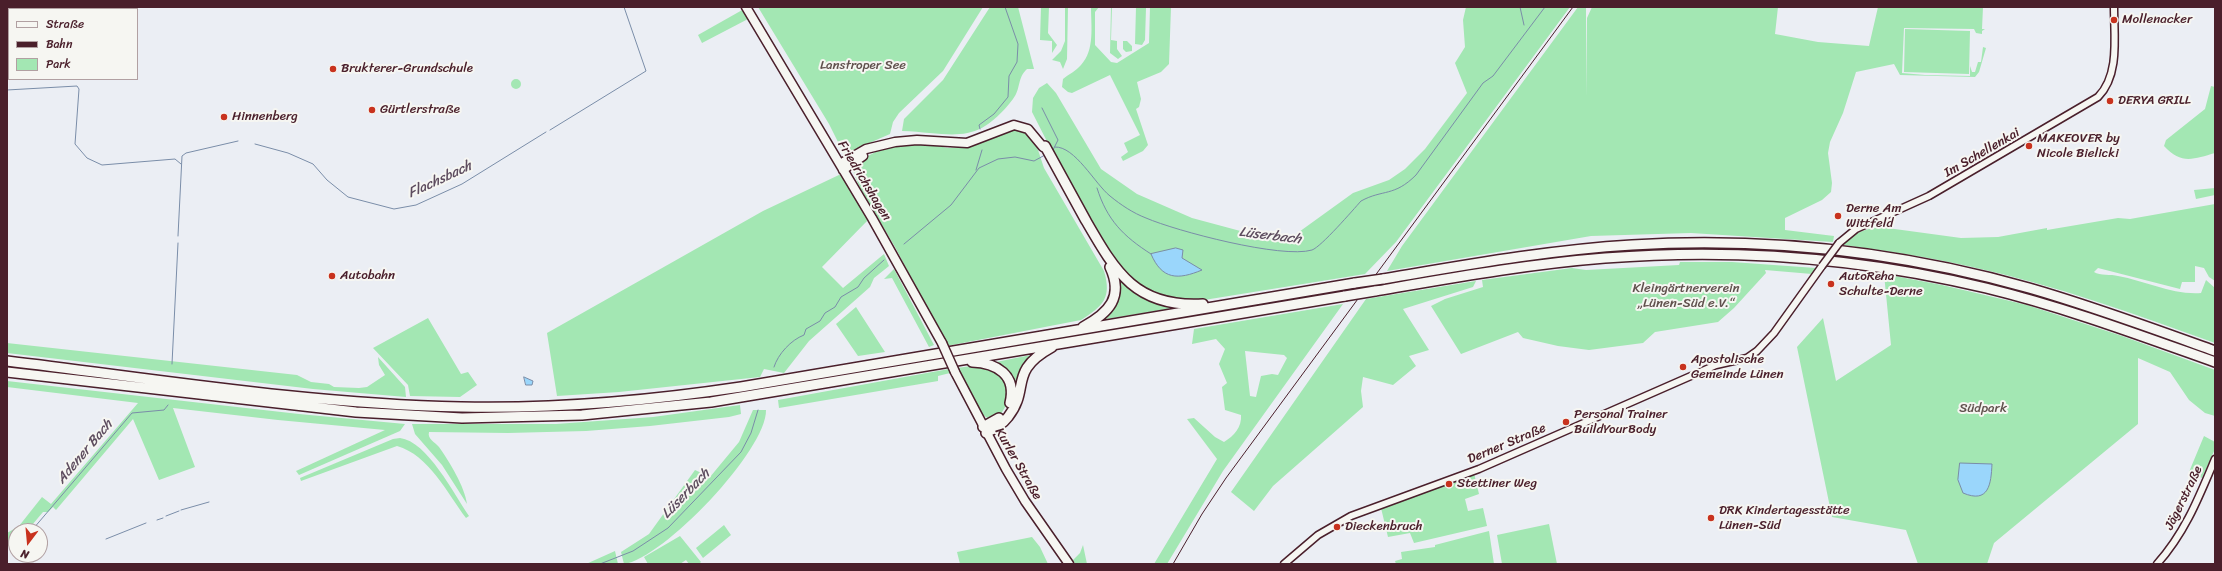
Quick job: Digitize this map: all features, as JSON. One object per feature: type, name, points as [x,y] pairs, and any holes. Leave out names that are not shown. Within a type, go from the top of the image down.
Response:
[{"type":"highway","points":[[1044,147],[1110,268],[1115,282],[1114,296],[1106,311],[1100,317],[1077,330]]},
{"type":"highway","points":[[1052,162],[1110,261],[1120,275],[1136,288],[1156,298],[1177,304],[1250,301]]},
{"type":"highway","points":[[7,361],[324,399],[406,405],[511,407],[608,403],[704,392],[1535,254],[1626,246],[1735,244],[1826,250],[1904,260],[2013,284],[2073,301],[2215,351]]},
{"type":"highway","points":[[7,372],[356,412],[436,417],[512,418],[608,414],[683,406],[1530,266],[1605,258],[1706,254],[1808,259],[1902,271],[1985,288],[2080,314],[2215,362]]},
{"type":"highway","points":[[984,430],[1002,424],[1012,411],[1026,368],[1036,356],[1057,344]]},
{"type":"highway","points":[[959,361],[991,364],[1000,369],[1010,384],[1011,399],[1006,411],[984,430]]},
{"type":"main road","name":"Friedrichshagen","points":[[746,7],[915,293],[942,343],[955,372]]},
{"type":"main road","points":[[841,167],[874,148],[904,140],[967,143],[982,138],[996,130],[1014,125],[1024,126],[1033,133],[1044,147]]},
{"type":"main road","name":"Kurler Straße","points":[[955,372],[984,430],[1025,501],[1069,564]]},
{"type":"street","name":"Im Schellenkai","points":[[1821,267],[1839,243],[1856,229],[1929,196],[2040,133],[2098,97],[2107,87],[2112,67],[2114,7]]},
{"type":"street","name":"Derner Straße","points":[[1284,564],[1318,535],[1351,516],[1479,469],[1716,365],[1750,357],[1774,334],[1821,267]]},
{"type":"street","name":"Jägerstraße","points":[[2157,564],[2173,545],[2193,512],[2215,459]]},
{"type":"green space","name":"Lanstroper See","points":[[758,7],[983,7],[943,71],[899,113],[893,122],[890,134],[844,154],[829,124]]},
{"type":"green space","points":[[990,7],[1018,7],[1034,69],[1027,69],[1024,72],[1013,99],[1000,114],[987,125],[975,131],[963,134],[950,134],[902,131],[904,119],[943,80]]},
{"type":"green space","points":[[1041,7],[1049,7],[1048,33],[1057,45],[1052,53],[1052,41],[1040,40]]},
{"type":"green space","points":[[1065,7],[1068,7],[1067,59],[1063,69],[1060,62],[1052,60],[1061,51],[1065,41]]},
{"type":"green space","points":[[1091,7],[1099,7],[1095,12],[1095,45],[1111,62],[1117,63],[1149,43],[1150,7],[1171,7],[1169,64],[1161,72],[1137,82],[1141,99],[1139,107],[1136,109],[1148,145],[1143,151],[1123,161],[1121,157],[1128,152],[1124,143],[1140,135],[1110,75],[1072,93],[1068,92],[1062,87],[1063,79],[1079,67],[1088,52],[1092,30]]},
{"type":"green space","points":[[1111,7],[1111,40],[1117,41],[1117,49],[1122,56],[1118,59],[1110,53]]},
{"type":"green space","points":[[1136,7],[1146,8],[1145,40],[1142,45],[1135,44]]},
{"type":"green space","points":[[1466,7],[1570,7],[1396,242],[1365,274],[1204,300],[1183,300],[1157,295],[1134,282],[1111,256],[1060,167],[1032,112],[1033,98],[1039,88],[1047,83],[1056,93],[1101,169],[1137,194],[1192,218],[1259,236],[1292,237],[1353,193],[1389,180],[1405,169],[1425,149],[1467,93],[1455,63],[1465,47],[1463,20]]},
{"type":"green space","points":[[1578,7],[1586,7],[1586,97],[1587,18],[1592,7],[1778,7],[1775,34],[1818,42],[1869,46],[1878,7],[1983,7],[1982,29],[1985,29],[1982,31],[1982,34],[1976,33],[1974,29],[1904,28],[1902,73],[1970,76],[1970,66],[1972,72],[1975,72],[1978,62],[1981,62],[1983,47],[1986,48],[1979,72],[1975,77],[1900,75],[1894,64],[1856,72],[1843,113],[1830,142],[1828,153],[1832,183],[1831,192],[1822,200],[1785,218],[1785,230],[1834,236],[1833,242],[1691,233],[1591,236],[1387,271],[1402,246]]},
{"type":"green space","points":[[744,9],[748,19],[702,43],[698,35]]},
{"type":"green space","points":[[1905,29],[1970,31],[1969,74],[1904,72]]},
{"type":"green space","points":[[1123,41],[1127,41],[1132,46],[1132,51],[1126,52],[1123,49]]},
{"type":"green space","points":[[516,79],[521,84],[516,89],[511,84]]},
{"type":"green space","points":[[2211,86],[2215,87],[2215,153],[2188,159],[2176,156],[2164,146],[2166,140],[2205,109]]},
{"type":"green space","points":[[1007,129],[1023,131],[1036,144],[1044,168],[1104,271],[1107,288],[1106,295],[1104,300],[1095,310],[1081,320],[947,346],[895,247],[859,186],[853,171],[857,162],[879,150],[904,144],[921,143],[948,148],[973,146]]},
{"type":"green space","points":[[841,174],[868,220],[822,267],[843,288],[884,254],[889,266],[874,278],[870,287],[809,341],[784,373],[764,369],[760,377],[619,392],[557,396],[547,333],[763,211]]},
{"type":"green space","points":[[2215,188],[2215,195],[2196,199],[2194,190]]},
{"type":"green space","points":[[2215,204],[2215,281],[2209,277],[2204,268],[2195,266],[2195,282],[2182,282],[2180,289],[2098,268],[2094,272],[2128,278],[2169,290],[2190,293],[2201,293],[2206,280],[2215,288],[2215,343],[2155,321],[2034,282],[1956,263],[1843,245],[1846,241],[1859,232],[1880,227],[1961,238],[1998,237],[2047,228],[2047,230],[2118,218],[2130,219]]},
{"type":"green space","name":"Kleingärtnerverein „Lünen-Süd e.V.“","points":[[1680,262],[1732,262],[1816,268],[1812,274],[1765,270],[1766,273],[1734,308],[1718,322],[1655,332],[1643,343],[1589,350],[1558,346],[1523,338],[1518,332],[1461,354],[1431,306],[1445,299],[1483,287],[1482,280],[1572,268],[1586,270],[1679,265]]},
{"type":"green space","points":[[894,269],[934,345],[929,347],[892,278],[884,279]]},
{"type":"green space","points":[[1116,273],[1180,307],[1100,320],[1105,317]]},
{"type":"green space","name":"Südpark","points":[[1884,274],[1942,285],[2027,305],[2122,336],[2215,370],[2215,416],[2205,413],[2189,400],[2170,372],[2138,358],[2138,424],[1994,543],[1987,564],[1918,564],[1906,530],[1832,517],[1797,347],[1823,318],[1836,381],[1891,345]]},
{"type":"green space","points":[[1476,281],[1473,287],[1403,309],[1429,350],[1409,356],[1416,366],[1393,385],[1363,377],[1361,391],[1363,407],[1273,486],[1254,511],[1231,492],[1366,299]]},
{"type":"green space","points":[[1343,304],[1223,471],[1167,564],[1154,564],[1217,459],[1187,419],[1194,418],[1215,437],[1224,442],[1237,431],[1241,419],[1241,415],[1225,410],[1222,387],[1227,383],[1219,364],[1225,349],[1216,339],[1192,344],[1194,329]],"holes":[[[1245,351],[1284,355],[1287,358],[1278,375],[1272,374],[1261,376],[1256,397],[1250,396]]]},
{"type":"green space","points":[[856,307],[885,352],[858,356],[836,324]]},
{"type":"green space","points":[[428,318],[461,374],[468,372],[477,385],[460,397],[410,396],[408,385],[373,348]]},
{"type":"green space","points":[[7,343],[297,375],[311,382],[329,384],[334,387],[359,388],[367,387],[385,375],[379,365],[378,357],[405,387],[406,397],[313,389],[7,353]]},
{"type":"green space","points":[[1036,354],[1008,414],[1014,398],[996,362]]},
{"type":"green space","points":[[978,365],[997,371],[1007,383],[1007,404],[999,417],[992,421],[983,415],[957,368]]},
{"type":"green space","points":[[949,369],[950,373],[938,376],[938,381],[779,408],[778,400]]},
{"type":"green space","points":[[7,381],[299,414],[405,424],[400,431],[299,475],[296,471],[385,430],[173,408],[195,467],[159,480],[133,419],[56,510],[53,507],[48,512],[43,512],[34,523],[21,523],[42,497],[51,504],[138,403],[7,387]]},
{"type":"green space","points":[[740,405],[741,414],[729,417],[650,426],[586,431],[508,433],[429,432],[430,439],[439,447],[456,474],[466,497],[467,504],[442,465],[415,434],[412,424],[556,424],[653,417]]},
{"type":"green space","points":[[753,410],[766,410],[762,428],[750,450],[732,475],[686,524],[663,543],[641,558],[624,564],[621,552],[649,534],[695,470],[710,477],[739,442]]},
{"type":"green space","points":[[2204,436],[2215,442],[2215,449],[2202,478],[2189,472]]},
{"type":"green space","points":[[400,438],[410,441],[430,458],[448,482],[469,516],[466,518],[428,466],[419,458],[397,446],[301,481],[300,478],[393,439]]},
{"type":"green space","points":[[1474,473],[1479,494],[1465,499],[1468,511],[1483,508],[1487,526],[1414,543],[1410,533],[1388,537],[1381,508]]},
{"type":"green space","points":[[1549,524],[1557,564],[1502,564],[1497,535]]},
{"type":"green space","points":[[724,525],[731,535],[703,558],[696,548]]},
{"type":"green space","points":[[1489,531],[1494,564],[1396,564],[1395,561],[1402,559],[1401,552],[1435,547],[1435,545]]},
{"type":"green space","points":[[8,532],[7,547],[7,533]]},
{"type":"green space","points":[[680,536],[701,562],[699,564],[689,564],[686,560],[680,564],[648,564],[644,557]]},
{"type":"green space","points":[[1032,537],[1040,547],[1048,564],[960,564],[957,552]]},
{"type":"green space","points":[[1083,545],[1087,564],[1075,564],[1073,560],[1080,553]]},
{"type":"green space","points":[[615,551],[618,564],[586,564]]},
{"type":"water","points":[[1176,248],[1183,250],[1182,258],[1202,270],[1185,275],[1172,276],[1160,269],[1155,263],[1151,254]]},
{"type":"water","points":[[524,377],[533,381],[532,385],[526,385]]},
{"type":"water","points":[[1960,463],[1992,464],[1991,479],[1987,490],[1983,494],[1972,496],[1963,493],[1958,480]]},
{"type":"waterway","name":"Flachsbach","points":[[550,130],[646,71],[624,7]]},
{"type":"waterway","points":[[980,129],[979,125],[994,114],[1008,97],[1009,76],[1017,62],[1018,44],[1005,7]]},
{"type":"waterway","points":[[1520,7],[1524,25]]},
{"type":"waterway","name":"Lüserbach","points":[[1055,147],[1062,148],[1077,159],[1104,190],[1114,199],[1123,206],[1146,218],[1180,230],[1254,247],[1278,251],[1297,252],[1312,250],[1329,236],[1361,201],[1369,197],[1395,190],[1416,175],[1483,83],[1493,76],[1545,7]]},
{"type":"waterway","name":"Adener Bach","points":[[7,90],[77,86],[79,89],[75,144],[87,158],[102,165],[175,159],[181,164]]},
{"type":"waterway","points":[[1042,108],[1058,140],[1053,150]]},
{"type":"waterway","name":"Flachsbach","points":[[255,144],[288,153],[313,164],[327,180],[348,197],[394,209],[416,205],[462,184],[546,132]]},
{"type":"waterway","name":"Adener Bach","points":[[178,236],[182,156],[186,153],[238,141]]},
{"type":"waterway","points":[[976,170],[982,150]]},
{"type":"waterway","points":[[904,244],[951,205],[979,168],[998,159],[1015,157],[1034,161],[1045,155]]},
{"type":"waterway","points":[[1097,188],[1106,209],[1117,226],[1132,241],[1151,254]]},
{"type":"waterway","name":"Adener Bach","points":[[172,364],[178,243]]},
{"type":"waterway","name":"Lüserbach","points":[[774,367],[779,357],[794,340],[804,335],[806,329],[820,321],[825,313],[835,307],[841,297],[858,287],[864,278],[884,260]]},
{"type":"waterway","name":"Adener Bach","points":[[38,523],[132,413],[164,410],[168,405]]},
{"type":"waterway","name":"Lüserbach","points":[[600,564],[633,551],[668,528],[741,452],[751,433],[758,410]]},
{"type":"waterway","points":[[181,510],[209,502]]},
{"type":"waterway","points":[[166,516],[179,511]]},
{"type":"waterway","points":[[157,520],[163,518]]},
{"type":"waterway","points":[[106,539],[146,523]]},
{"type":"railway","points":[[1173,564],[1202,514],[1226,478],[1573,7]]},
{"type":"place","name":"Mollenacker","points":[[2114,20]]},
{"type":"place","name":"Brukterer-Grundschule","points":[[333,69]]},
{"type":"place","name":"DERYA GRILL","points":[[2110,101]]},
{"type":"place","name":"Gürtlerstraße","points":[[372,110]]},
{"type":"place","name":"Hinnenberg","points":[[224,117]]},
{"type":"place","name":"MAKEOVER by Nicole Bielicki","points":[[2029,146]]},
{"type":"place","name":"Derne Am Wittfeld","points":[[1838,216]]},
{"type":"place","name":"Autobahn","points":[[332,276]]},
{"type":"place","name":"AutoReha Schulte-Derne","points":[[1831,284]]},
{"type":"place","name":"Apostolische Gemeinde Lünen","points":[[1683,367]]},
{"type":"place","name":"Personal Trainer BuildYourBody","points":[[1566,422]]},
{"type":"place","name":"Stettiner Weg","points":[[1449,484]]},
{"type":"place","name":"DRK Kindertagesstätte Lünen-Süd","points":[[1711,518]]},
{"type":"place","name":"Dieckenbruch","points":[[1337,527]]}]
